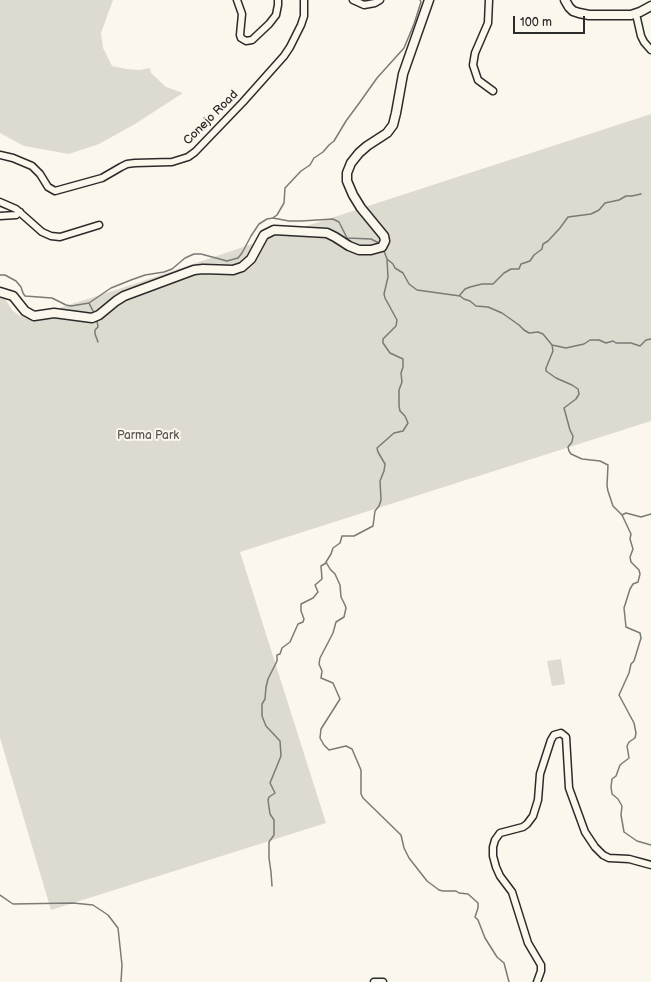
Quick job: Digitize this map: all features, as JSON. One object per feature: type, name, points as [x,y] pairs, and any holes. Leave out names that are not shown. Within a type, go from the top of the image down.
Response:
[{"type":"main road","points":[[0,292],[8,293],[13,296],[25,312],[34,316],[54,313],[92,318],[99,315],[124,296],[190,272],[203,269],[233,270],[242,267],[251,259],[264,235],[274,230],[327,233],[359,250],[370,250],[382,247],[385,241],[384,236],[368,217],[353,195],[347,181],[347,172],[359,153],[387,133],[393,125],[403,74],[429,0]]},
{"type":"main road","points":[[565,0],[571,9],[579,13],[614,16],[636,14],[651,6]]},
{"type":"street","points":[[236,0],[242,14],[240,35],[241,38],[246,41],[252,40],[269,24],[278,10],[278,0]]},
{"type":"street","name":"Conejo Road","points":[[0,155],[13,158],[32,166],[40,174],[48,187],[55,191],[102,178],[128,164],[172,162],[188,157],[195,152],[244,102],[284,56],[301,25],[304,16],[304,0]]},
{"type":"street","points":[[353,0],[364,5],[375,3],[380,0]]},
{"type":"street","points":[[489,0],[488,23],[475,53],[473,65],[478,80],[493,91]]},
{"type":"street","points":[[636,14],[641,36],[651,50]]},
{"type":"street","points":[[0,202],[11,206],[42,232],[51,236],[60,237],[99,225]]},
{"type":"street","points":[[0,216],[13,216],[20,212]]},
{"type":"street","points":[[537,982],[541,971],[541,965],[528,943],[513,894],[498,872],[494,860],[493,848],[494,840],[500,833],[523,827],[533,816],[538,800],[540,774],[554,735],[561,732],[566,737],[569,788],[585,832],[595,847],[602,855],[609,858],[630,859],[651,865]]},
{"type":"street","points":[[374,982],[382,982]]},
{"type":"green space","points":[[0,0],[113,0],[101,33],[103,48],[112,66],[140,70],[150,68],[151,73],[166,87],[183,93],[135,124],[99,144],[69,154],[24,146],[0,133]]},
{"type":"green space","name":"Parma Park","points":[[651,114],[651,421],[240,552],[326,823],[51,910],[0,738],[0,296],[5,299],[13,311],[20,316],[56,309],[264,240],[268,233],[285,233]]},
{"type":"green space","points":[[561,659],[565,684],[552,686],[547,661]]},
{"type":"waterway","points":[[274,217],[277,215],[284,203],[285,188],[301,171],[310,165],[314,158],[323,152],[334,141],[346,121],[377,78],[404,48],[414,24],[421,2],[420,0]]},
{"type":"waterway","points":[[459,296],[465,289],[482,284],[493,284],[504,273],[511,269],[519,269],[521,264],[530,261],[534,255],[542,249],[543,244],[548,241],[568,217],[591,214],[599,210],[605,203],[619,200],[626,196],[641,194]]},
{"type":"waterway","points":[[0,275],[5,275],[16,281],[21,287],[25,296],[52,298],[71,306],[89,303],[111,288],[131,280],[145,275],[172,269],[185,258],[194,254],[201,254],[227,261],[238,258],[259,224],[267,219],[273,218],[289,221],[333,219],[339,222],[347,238],[371,239],[379,243]]},
{"type":"waterway","points":[[384,251],[387,259],[395,268],[403,273],[409,284],[417,290],[460,296],[476,306],[488,307],[502,313],[529,333],[538,332],[543,334],[552,345],[553,351],[546,371],[578,389],[579,394],[576,399],[564,408],[573,436],[572,442],[568,447],[569,451],[571,454],[582,459],[600,461],[608,465],[608,491],[613,506],[622,515],[631,534],[630,539],[633,549],[630,557],[631,562],[639,570],[640,574],[638,582],[633,584],[630,589],[624,608],[626,627],[640,633],[641,638],[634,661],[631,664],[629,673],[619,695],[634,723],[636,733],[635,738],[629,742],[627,746],[629,758],[620,765],[616,776],[612,779],[611,787],[612,794],[618,799],[622,806],[621,815],[624,832],[637,841],[651,845]]},
{"type":"waterway","points":[[387,259],[388,277],[384,294],[397,320],[396,326],[383,339],[383,343],[390,353],[403,359],[401,373],[402,382],[399,390],[399,406],[400,411],[405,416],[408,423],[403,431],[394,433],[377,448],[385,464],[380,481],[381,500],[375,511],[373,526],[354,536],[342,536],[340,543],[333,548],[326,562],[335,574],[340,585],[341,597],[346,608],[344,617],[336,622],[333,633],[320,658],[319,664],[322,671],[321,678],[333,683],[340,699],[321,729],[320,738],[329,750],[346,746],[352,749],[361,770],[361,794],[363,798],[401,835],[404,848],[409,858],[427,881],[439,890],[456,891],[459,893],[468,894],[478,903],[475,917],[478,920],[485,938],[497,957],[504,963],[509,982]]},
{"type":"waterway","points":[[89,303],[94,313]]},
{"type":"waterway","points":[[97,321],[98,327],[95,330],[95,334],[98,342]]},
{"type":"waterway","points":[[552,345],[566,348],[584,344],[590,340],[599,340],[606,343],[613,341],[616,343],[631,343],[640,346],[646,340],[651,339]]},
{"type":"waterway","points":[[622,515],[626,513],[641,517],[651,514]]},
{"type":"waterway","points":[[272,886],[269,842],[274,835],[274,820],[270,814],[268,800],[269,797],[275,793],[270,783],[281,756],[280,741],[266,726],[262,716],[262,704],[265,699],[268,679],[277,661],[277,655],[280,654],[282,648],[290,642],[298,624],[303,622],[304,619],[301,611],[301,604],[313,598],[318,592],[315,585],[322,579],[321,566],[326,563]]},
{"type":"waterway","points":[[0,895],[13,904],[73,903],[93,905],[108,915],[118,928],[122,965],[121,982]]}]
